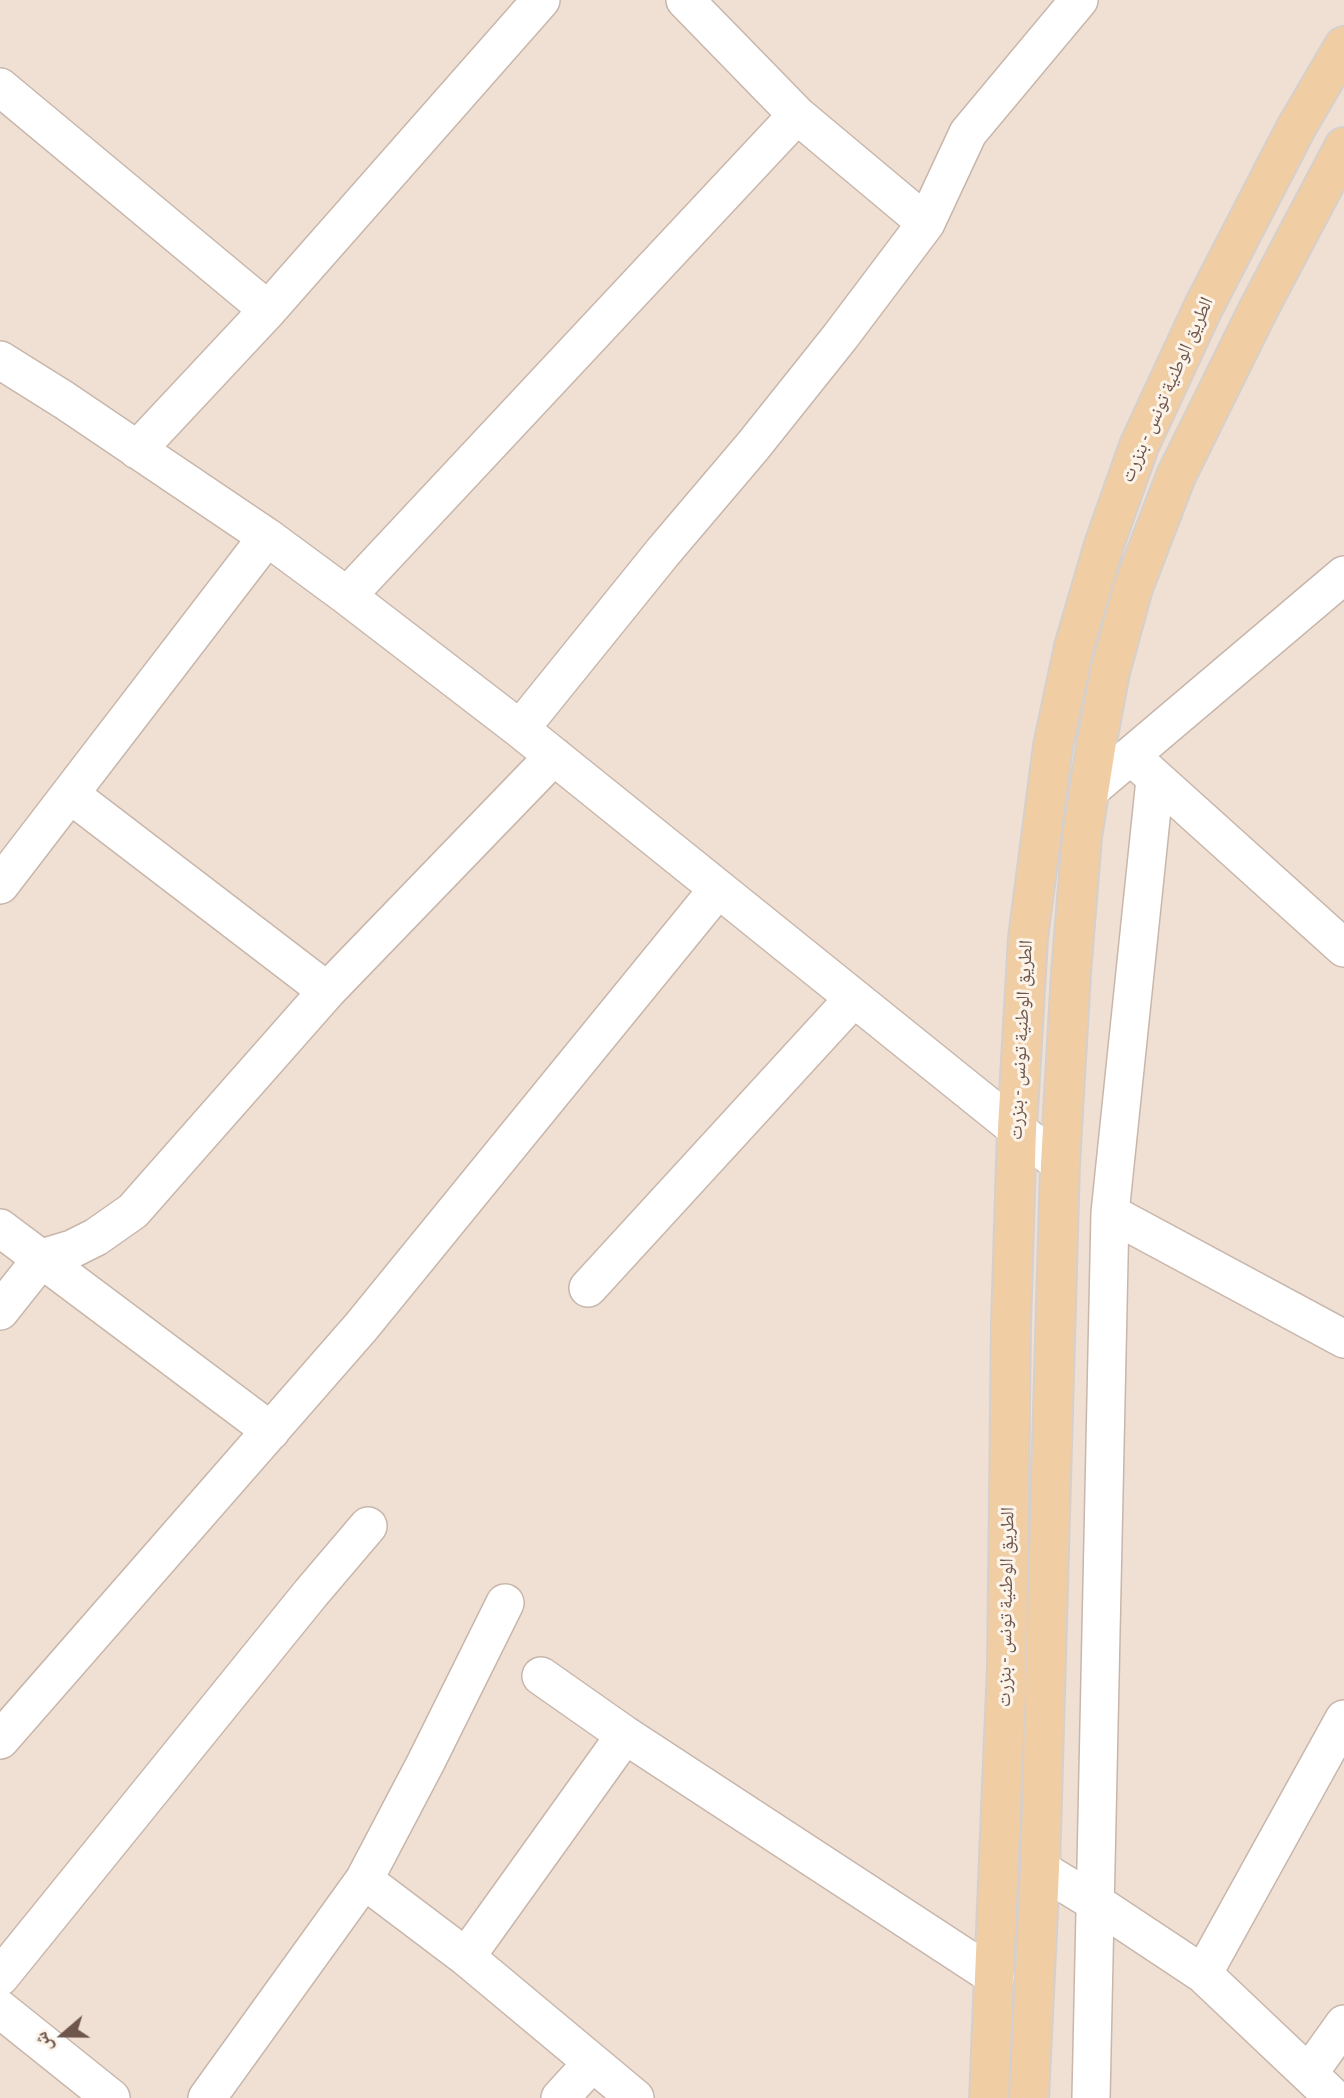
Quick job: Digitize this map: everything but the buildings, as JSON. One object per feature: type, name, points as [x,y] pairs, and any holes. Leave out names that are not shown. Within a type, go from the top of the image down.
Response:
[{"type":"main road","name":"الطريق الوطنية تونس - بنزرت","points":[[989,2098],[1007,1665],[1011,1324],[1017,1129],[1028,939],[1053,746],[1074,647],[1104,545],[1139,446],[1198,320],[1296,128],[1344,46]]},
{"type":"main road","name":"الطريق الوطنية تونس - بنزرت","points":[[1029,2098],[1040,1869],[1060,1164],[1071,973],[1082,837],[1089,791],[1110,672],[1133,588],[1176,476],[1258,310],[1344,147]]},
{"type":"street","points":[[137,450],[268,310],[541,0]]},
{"type":"street","points":[[685,0],[797,115],[926,223]]},
{"type":"street","points":[[520,729],[663,552],[753,446],[926,223],[968,133],[1079,0]]},
{"type":"street","points":[[0,87],[268,310]]},
{"type":"street","points":[[347,596],[797,115]]},
{"type":"street","points":[[0,360],[65,400],[267,537],[347,596],[554,756],[1060,1164]]},
{"type":"street","points":[[0,885],[267,537]]},
{"type":"street","points":[[1089,791],[1143,767],[1344,575]]},
{"type":"street","points":[[0,1311],[42,1258],[72,1250],[133,1211],[327,991],[554,756]]},
{"type":"street","points":[[1143,767],[1344,948]]},
{"type":"street","points":[[1091,2098],[1110,1213],[1143,767]]},
{"type":"street","points":[[71,795],[327,991]]},
{"type":"street","points":[[0,1740],[361,1327],[718,888]]},
{"type":"street","points":[[588,1288],[853,999]]},
{"type":"street","points":[[1110,1213],[1344,1339]]},
{"type":"street","points":[[0,1228],[271,1431]]},
{"type":"street","points":[[0,1978],[368,1526]]},
{"type":"street","points":[[207,2098],[364,1880],[505,1603]]},
{"type":"street","points":[[541,1676],[625,1735],[995,1977]]},
{"type":"street","points":[[1203,1974],[1344,1719]]},
{"type":"street","points":[[466,1957],[625,1735]]},
{"type":"street","points":[[1040,1869],[1203,1974],[1322,2086],[1344,2024]]},
{"type":"street","points":[[364,1880],[466,1957],[635,2098]]},
{"type":"street","points":[[0,2009],[111,2098]]},
{"type":"street","points":[[560,2098],[592,2063]]},
{"type":"shaded area","points":[[0,0],[1344,0],[1344,2098],[0,2098]]}]
